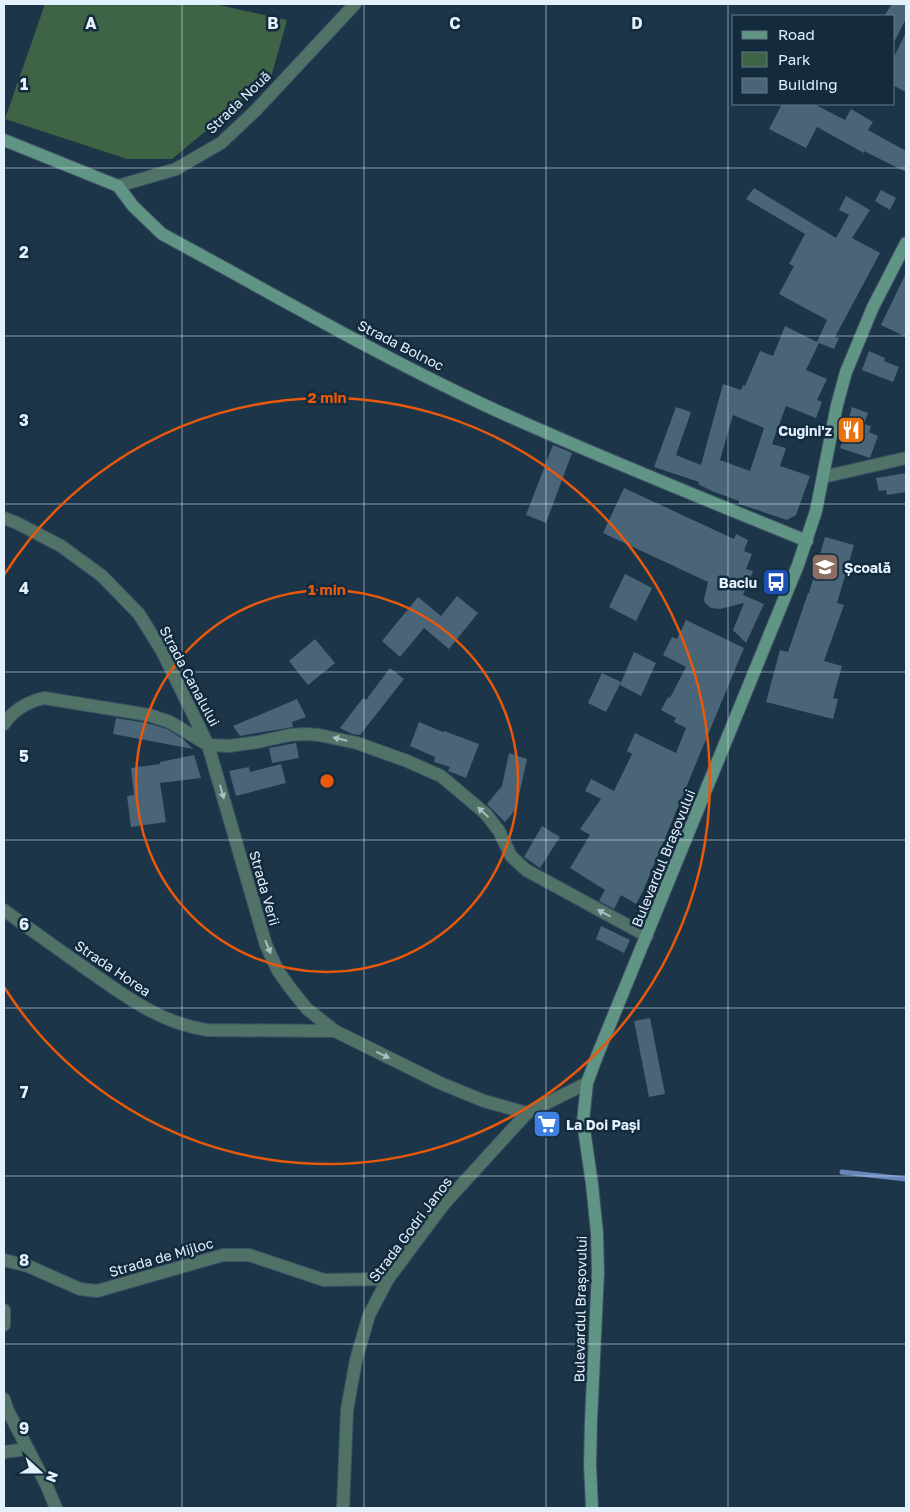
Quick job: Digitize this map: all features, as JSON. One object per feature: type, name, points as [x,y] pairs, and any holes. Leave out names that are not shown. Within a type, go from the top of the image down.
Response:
[{"type":"main road","points":[[4,140],[118,186]]},
{"type":"main road","name":"Strada Bolnoc","points":[[118,186],[133,206],[162,234],[396,361],[492,408],[564,440],[807,541]]},
{"type":"main road","name":"Bulevardul Brașovului","points":[[592,1508],[591,1438],[598,1272],[597,1233],[583,1122],[588,1083],[597,1056],[807,541],[816,511],[837,405],[846,372],[873,307],[906,243]]},
{"type":"street","name":"Strada Nouă","points":[[118,186],[176,169],[221,143],[256,110],[355,4]]},
{"type":"street","points":[[823,477],[906,458]]},
{"type":"street","name":"Strada Canalului","points":[[4,518],[61,546],[102,576],[139,614],[162,651],[208,745],[229,746],[290,735],[319,735],[357,743],[429,769],[454,785],[486,814],[499,831],[511,856],[518,864],[647,936]]},
{"type":"street","points":[[4,724],[8,717],[17,709],[30,702],[44,698],[149,715],[170,722],[208,745]]},
{"type":"street","name":"Strada Verii","points":[[208,745],[266,945],[278,971],[307,1009],[335,1031],[440,1083],[484,1101],[527,1113]]},
{"type":"street","name":"Strada Horea","points":[[4,910],[133,1002],[166,1019],[191,1028],[207,1030],[335,1031]]},
{"type":"street","name":"Strada Godri Janos","points":[[343,1508],[347,1410],[356,1360],[369,1315],[388,1280],[444,1204],[527,1113],[588,1083]]},
{"type":"street","name":"Strada de Mijloc","points":[[4,1260],[28,1266],[80,1289],[97,1291],[223,1255],[248,1255],[324,1280],[388,1280]]},
{"type":"street","points":[[4,1310],[4,1324]]},
{"type":"street","points":[[4,1399],[6,1408],[46,1484],[56,1508]]},
{"type":"street","points":[[4,1452],[28,1449]]},
{"type":"green space","points":[[45,4],[214,4],[287,20],[270,81],[242,101],[172,159],[127,159],[5,119]]},
{"type":"building","points":[[892,4],[906,4],[906,19],[895,40],[895,15],[885,15]]},
{"type":"building","points":[[906,32],[906,92],[895,86],[895,55]]},
{"type":"building","points":[[781,105],[816,105],[845,120],[851,109],[873,122],[868,130],[906,151],[906,172],[864,151],[864,153],[817,127],[806,148],[769,129]]},
{"type":"building","points":[[754,188],[836,238],[849,215],[839,210],[846,196],[870,210],[852,238],[880,253],[835,337],[839,338],[834,349],[819,343],[806,370],[827,379],[817,400],[822,402],[816,418],[786,406],[772,444],[786,448],[780,466],[810,476],[796,515],[787,520],[739,504],[739,501],[712,491],[698,484],[699,482],[654,467],[676,407],[691,412],[676,455],[701,465],[723,384],[741,390],[743,385],[745,386],[760,351],[773,356],[785,326],[817,342],[827,320],[779,294],[794,266],[789,264],[805,234],[746,199]],"holes":[[[733,415],[764,428],[750,471],[720,460]]]},
{"type":"building","points":[[881,190],[896,198],[890,210],[875,201]]},
{"type":"building","points":[[906,273],[906,337],[881,325]]},
{"type":"building","points":[[869,351],[885,358],[884,361],[899,367],[893,382],[862,370]]},
{"type":"building","points":[[852,407],[868,413],[864,424],[871,426],[869,432],[878,436],[870,458],[840,448]]},
{"type":"building","points":[[553,445],[572,453],[546,523],[526,515]]},
{"type":"building","points":[[906,473],[906,492],[887,495],[886,490],[879,491],[876,478]]},
{"type":"building","points":[[624,488],[734,539],[736,534],[748,540],[744,551],[752,554],[746,569],[753,571],[743,595],[764,604],[746,643],[733,630],[744,603],[720,609],[711,608],[705,603],[704,599],[708,582],[603,533]]},
{"type":"building","points":[[825,537],[854,545],[837,603],[844,605],[824,661],[842,666],[833,698],[838,699],[833,719],[766,702],[780,650],[788,652],[809,593]]},
{"type":"building","points":[[625,574],[652,588],[636,621],[609,607]]},
{"type":"building","points":[[457,596],[478,613],[449,649],[424,628],[400,657],[382,641],[418,597],[441,616]]},
{"type":"building","points":[[686,620],[744,648],[643,891],[636,904],[621,895],[614,909],[599,901],[605,890],[570,868],[590,835],[580,829],[601,799],[585,791],[591,779],[614,791],[632,754],[627,751],[635,733],[676,753],[686,728],[674,722],[676,718],[661,710],[668,697],[670,698],[686,667],[663,655],[672,637],[677,639]]},
{"type":"building","points":[[315,639],[335,663],[308,685],[289,661]]},
{"type":"building","points":[[634,652],[656,663],[641,696],[620,685]]},
{"type":"building","points":[[390,668],[404,679],[360,735],[352,734],[340,728],[363,698],[366,700]]},
{"type":"building","points":[[602,673],[621,682],[606,712],[588,703]]},
{"type":"building","points":[[297,699],[306,717],[292,722],[293,727],[240,736],[233,726]]},
{"type":"building","points":[[116,718],[147,723],[167,729],[183,739],[193,749],[113,734]]},
{"type":"building","points":[[419,722],[479,744],[466,778],[448,771],[450,767],[434,762],[435,757],[410,746]]},
{"type":"building","points":[[296,743],[299,758],[272,763],[269,748]]},
{"type":"building","points":[[509,753],[527,759],[516,809],[505,822],[487,804],[502,786]]},
{"type":"building","points":[[194,755],[201,778],[160,783],[166,822],[131,827],[127,796],[134,795],[131,768],[160,764],[160,762]]},
{"type":"building","points":[[281,764],[286,783],[236,796],[229,771],[249,767],[250,772]]},
{"type":"building","points":[[542,826],[560,837],[540,868],[524,857]]},
{"type":"building","points":[[601,926],[630,940],[624,953],[596,939]]},
{"type":"building","points":[[650,1018],[665,1094],[649,1097],[634,1021]]},
{"type":"waterway","points":[[842,1172],[906,1179]]},
{"type":"place","name":"Cugini'z","points":[[851,430]]},
{"type":"place","name":"Școală","points":[[825,567]]},
{"type":"place","name":"Baciu","points":[[776,582]]},
{"type":"place","name":"La Doi Pași","points":[[547,1124]]}]
